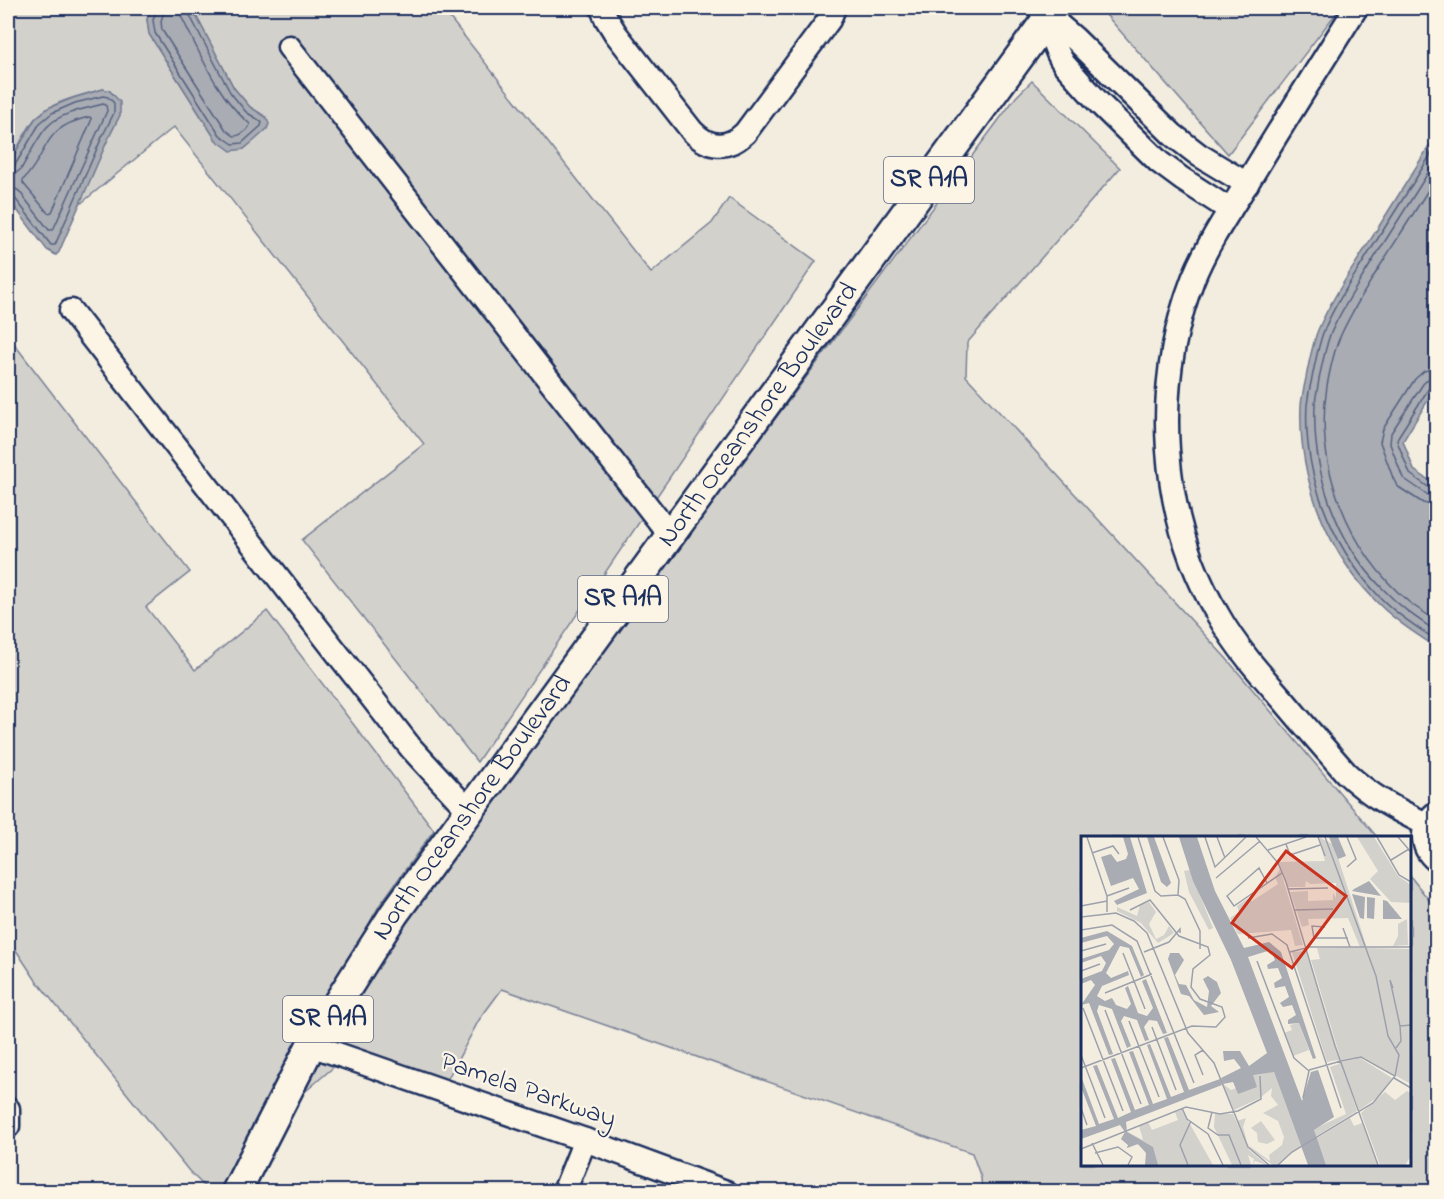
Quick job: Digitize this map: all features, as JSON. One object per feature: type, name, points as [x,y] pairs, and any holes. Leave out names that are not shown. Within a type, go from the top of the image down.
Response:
[{"type":"main road","name":"North Oceanshore Boulevard","points":[[236,1191],[311,1045],[394,914],[1047,11]]},
{"type":"street","points":[[602,8],[616,34],[692,131],[705,142],[719,145],[735,141],[745,133],[829,20],[834,8]]},
{"type":"street","points":[[1356,8],[1230,210],[1194,276],[1179,321],[1170,370],[1167,440],[1174,497],[1187,548],[1196,573],[1217,615],[1249,661],[1360,787],[1387,805],[1431,819],[1424,836],[1426,848],[1437,860]]},
{"type":"street","points":[[1047,11],[1184,145],[1247,184]]},
{"type":"street","points":[[1047,11],[1051,34],[1059,57],[1100,104],[1163,165],[1230,210]]},
{"type":"street","points":[[289,46],[670,535]]},
{"type":"street","points":[[71,311],[411,748],[469,811]]},
{"type":"street","name":"Pamela Parkway","points":[[311,1045],[726,1191]]},
{"type":"street","points":[[564,1191],[585,1140]]},
{"type":"shaded area","points":[[8,8],[152,8],[147,19],[149,34],[216,140],[244,149],[266,129],[266,117],[250,107],[234,88],[192,8],[442,8],[651,273],[712,223],[729,198],[816,261],[477,762],[302,540],[424,444],[174,127],[79,205],[120,115],[103,89],[48,108],[30,125],[8,165]]},
{"type":"shaded area","points":[[1100,8],[1340,8],[1228,154]]},
{"type":"shaded area","points":[[1032,81],[1120,168],[967,343],[966,376],[1226,658],[1376,836],[1081,836],[1081,1166],[1411,1166],[1411,877],[1436,909],[1436,1191],[982,1191],[981,1178],[972,1153],[502,989],[479,1020],[447,1080],[440,1087],[343,1059],[292,1103],[401,919],[1016,97]]},
{"type":"shaded area","points":[[8,336],[190,572],[146,607],[195,670],[267,611],[434,830],[379,906],[303,1042],[226,1191],[209,1191],[189,1171],[35,979],[8,938]]},
{"type":"water","points":[[152,8],[192,8],[234,88],[250,107],[266,117],[269,124],[267,129],[244,149],[231,151],[216,140],[149,34],[147,19]]},
{"type":"water","points":[[103,89],[110,91],[120,102],[120,115],[56,255],[47,250],[8,198],[8,165],[35,119],[48,108]]},
{"type":"water","points":[[1436,135],[1436,387],[1403,441],[1414,470],[1436,485],[1436,647],[1379,605],[1340,555],[1317,508],[1309,483],[1301,431],[1301,405],[1312,348],[1323,319],[1340,287]]}]
